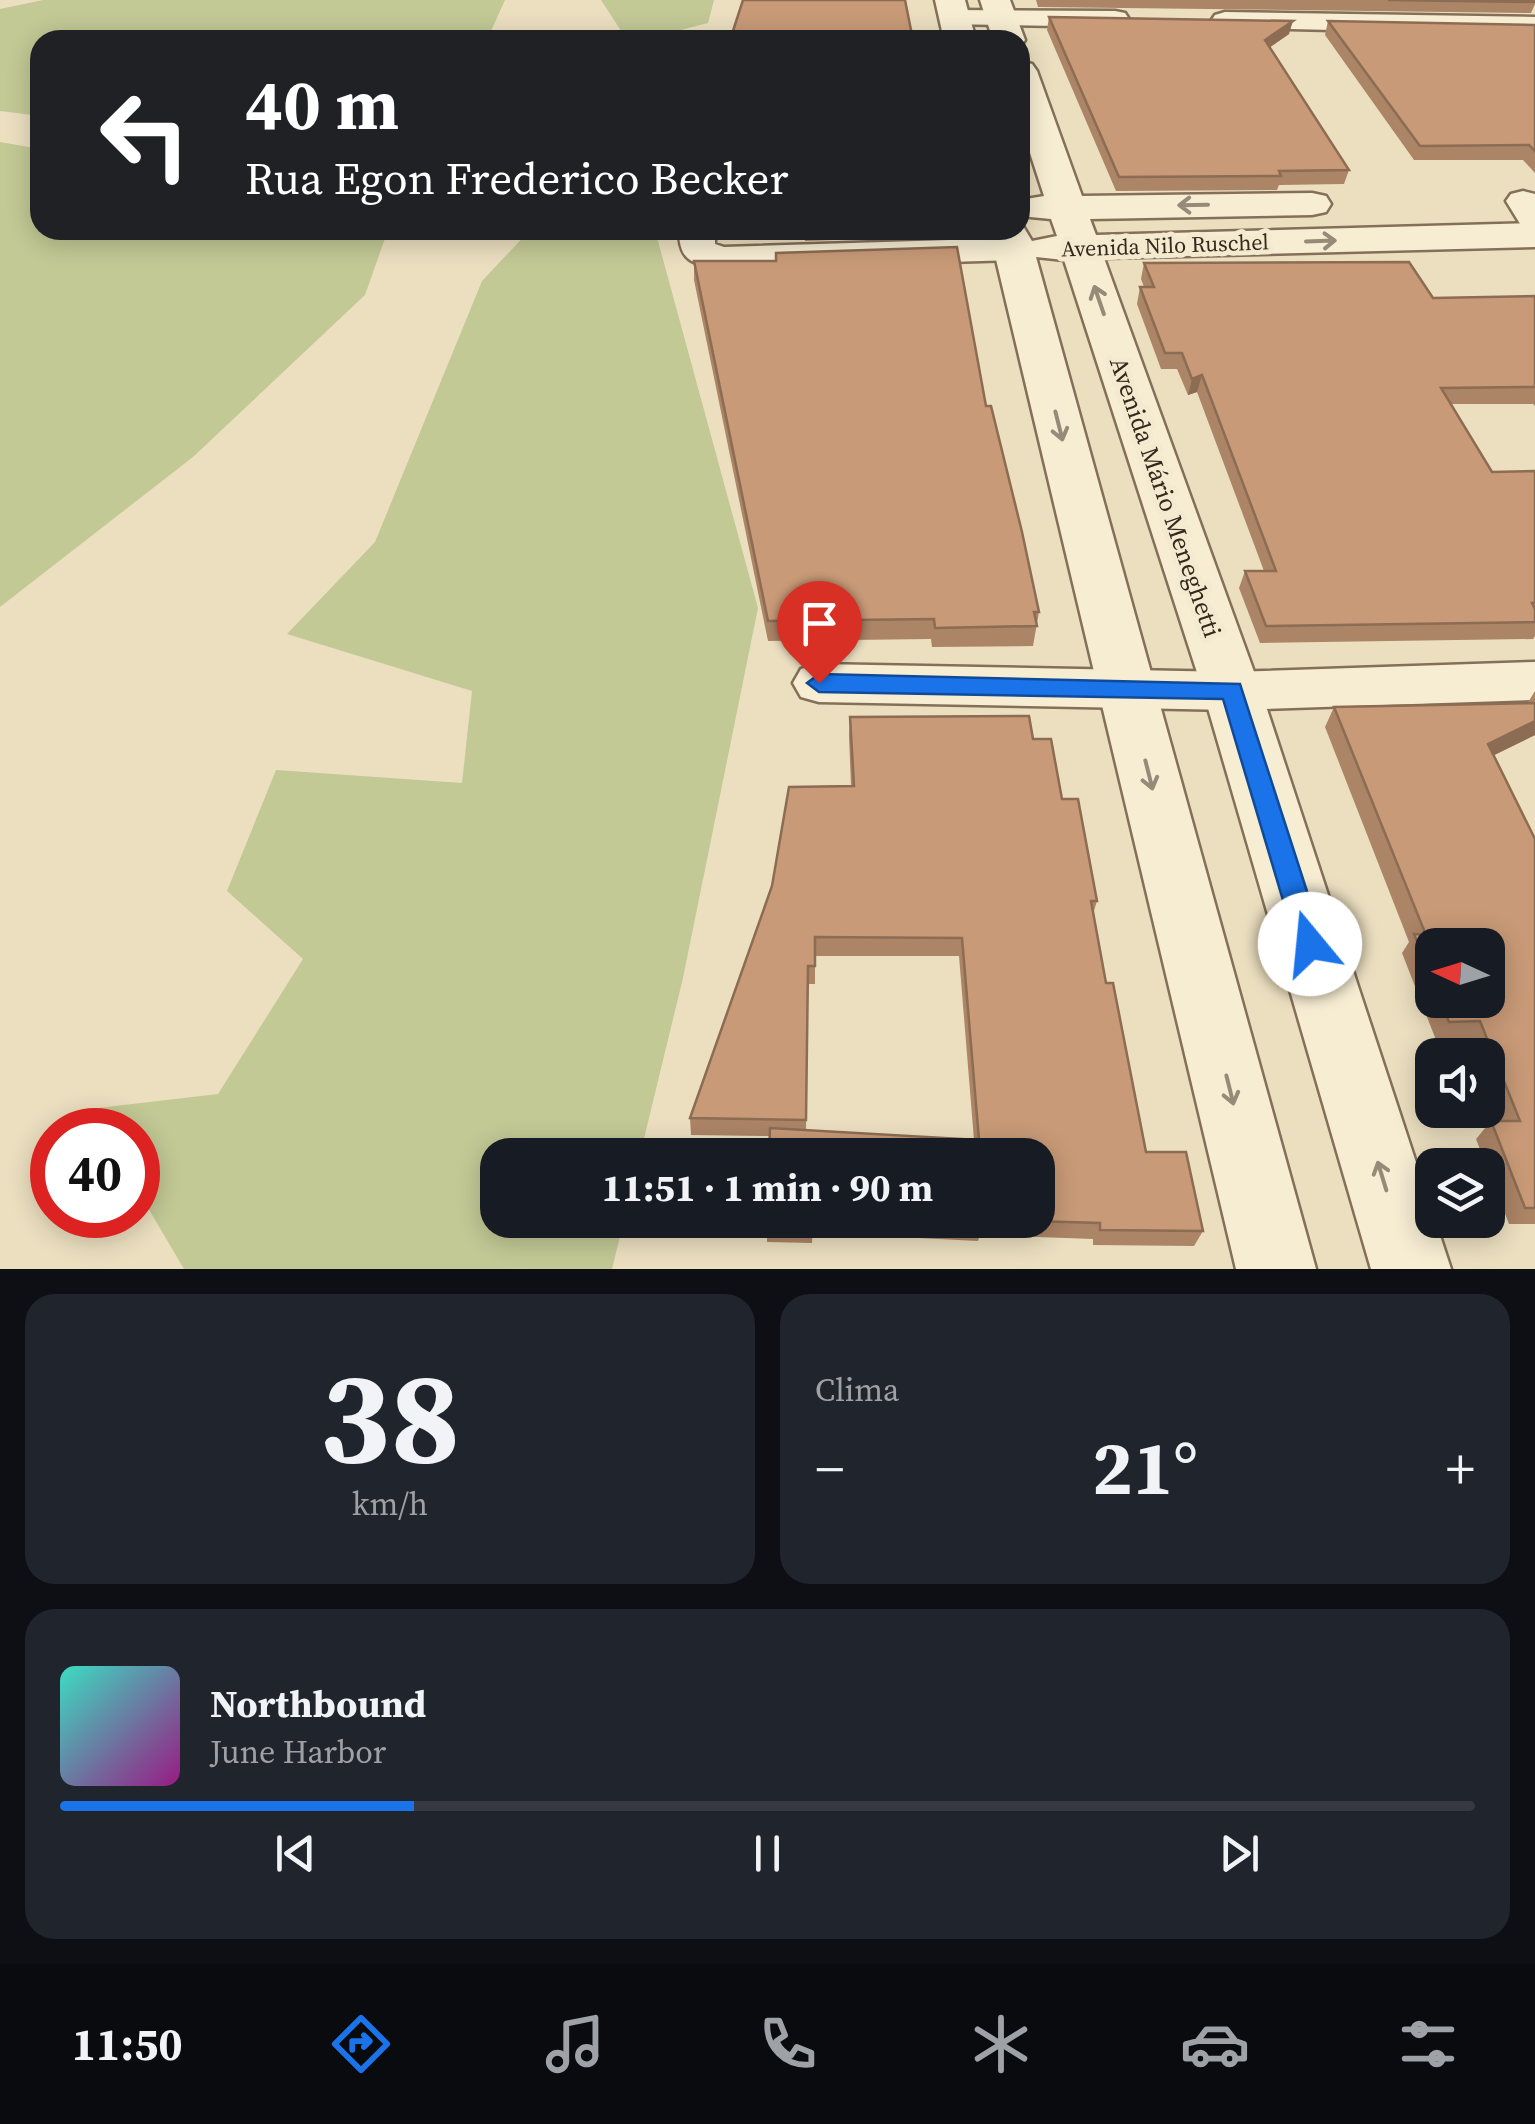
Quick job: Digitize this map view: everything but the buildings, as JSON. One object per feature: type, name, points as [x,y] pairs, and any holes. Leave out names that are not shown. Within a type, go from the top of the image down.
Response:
[{"type":"street","points":[[955,19],[1140,20]]},
{"type":"street","points":[[1199,21],[1535,26]]},
{"type":"street","name":"Avenida Mário Meneghetti","points":[[1030,158],[1038,228],[1127,689],[1276,1269]]},
{"type":"street","name":"Avenida Nilo Ruschel","points":[[1404,202],[1532,214]]},
{"type":"street","name":"Avenida Nilo Ruschel","points":[[1038,228],[1345,203]]},
{"type":"street","name":"Avenida Nilo Ruschel","points":[[1038,228],[1532,214]]},
{"type":"street","name":"Avenida Mário Meneghetti","points":[[1038,228],[1232,690],[1411,1269]]},
{"type":"street","name":"Avenida Nilo Ruschel","points":[[697,240],[697,248],[724,258],[912,240]]},
{"type":"street","points":[[819,683],[1232,690],[1535,680]]},
{"type":"green space","points":[[43,0],[505,0],[492,30],[30,30],[30,115],[0,111],[0,9]]},
{"type":"green space","points":[[601,0],[714,0],[708,23],[681,30],[620,30]]},
{"type":"green space","points":[[0,142],[30,147],[30,240],[384,240],[365,295],[193,457],[0,607]]},
{"type":"green space","points":[[521,240],[658,240],[758,608],[683,978],[644,1138],[480,1138],[480,1238],[620,1238],[612,1269],[184,1269],[160,1228],[160,1108],[98,1108],[218,1094],[303,959],[227,891],[276,770],[462,783],[472,691],[287,634],[375,542],[482,281]]},
{"type":"route","points":[[819,683],[1232,690],[1310,944]]}]
